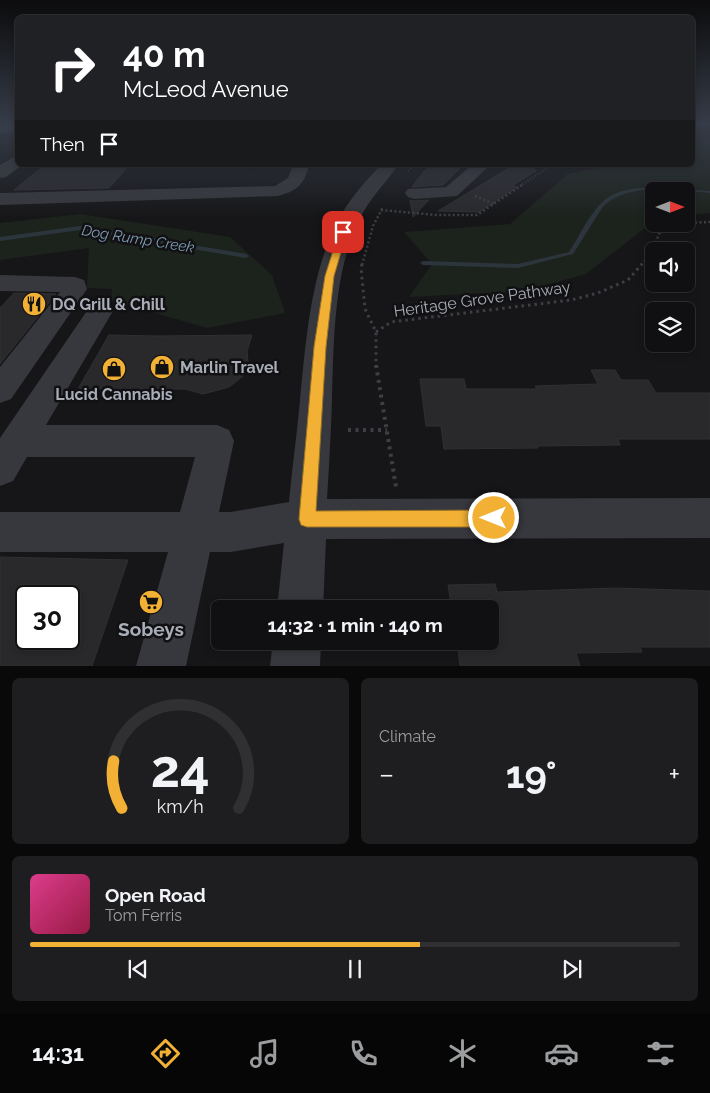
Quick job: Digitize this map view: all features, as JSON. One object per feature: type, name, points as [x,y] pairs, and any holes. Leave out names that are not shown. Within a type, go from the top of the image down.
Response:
[{"type":"street","points":[[0,173],[15,162]]},
{"type":"street","points":[[0,200],[277,191],[288,188],[298,179],[301,167]]},
{"type":"street","points":[[414,192],[451,192],[480,167]]},
{"type":"street","points":[[301,600],[320,347],[330,276],[343,232],[356,207],[371,184],[397,171]]},
{"type":"street","points":[[0,283],[67,284],[75,285],[75,290],[0,390]]},
{"type":"street","points":[[0,469],[100,311]]},
{"type":"street","points":[[18,440],[217,440],[161,666]]},
{"type":"street","points":[[0,532],[231,532],[307,519],[710,518]]},
{"type":"street","points":[[295,666],[296,650]]},
{"type":"path","points":[[397,171],[410,167]]},
{"type":"path","points":[[385,204],[373,226],[361,268],[365,309],[376,332],[376,366],[400,520]]},
{"type":"path","points":[[695,223],[710,222]]},
{"type":"path","name":"Heritage Grove Pathway","points":[[376,332],[390,322],[538,305],[571,300],[604,290],[628,280],[647,259],[659,232]]},
{"type":"path","points":[[348,430],[387,430]]},
{"type":"shaded area","points":[[695,155],[710,155],[710,213],[695,214],[695,182],[645,182],[645,228],[586,274],[524,291],[409,297],[432,264],[404,232],[510,224],[568,174],[601,167],[695,167]]},
{"type":"shaded area","points":[[80,214],[230,237],[272,275],[285,313],[207,328],[111,300],[112,289],[87,288],[89,248],[0,260],[0,223]]},
{"type":"building","points":[[43,167],[127,167],[109,188],[14,190]]},
{"type":"building","points":[[429,167],[461,167],[443,185],[412,187]]},
{"type":"building","points":[[511,167],[533,167],[536,171],[513,185],[517,187],[479,212],[438,211]]},
{"type":"building","points":[[410,200],[414,201],[429,200],[413,217]]},
{"type":"building","points":[[14,293],[56,294],[0,364],[0,308]]},
{"type":"building","points":[[109,335],[252,335],[247,351],[248,362],[243,376],[229,387],[203,394],[185,389],[78,389]]},
{"type":"building","points":[[591,370],[615,370],[621,380],[648,380],[656,393],[710,393],[710,439],[618,439],[620,445],[444,449],[441,426],[426,426],[420,379],[464,379],[466,389],[537,389],[535,386],[598,384]]},
{"type":"building","points":[[0,557],[128,560],[92,666],[0,666]]},
{"type":"building","points":[[495,584],[497,592],[616,588],[710,591],[710,647],[640,647],[642,652],[576,653],[580,666],[460,666],[458,650],[499,650],[499,600],[450,600],[448,585]]},
{"type":"waterway","name":"Dog Rump Creek","points":[[423,263],[518,266],[571,253],[601,207],[615,195],[627,191],[655,188],[710,192]]},
{"type":"waterway","name":"Dog Rump Creek","points":[[0,239],[80,228],[246,256]]},
{"type":"place","name":"DQ Grill & Chill","points":[[34,304]]},
{"type":"place","name":"Marlin Travel","points":[[162,367]]},
{"type":"place","name":"Lucid Cannabis","points":[[114,369]]},
{"type":"place","name":"Sobeys","points":[[151,602]]},
{"type":"route","points":[[343,232],[330,276],[320,347],[307,519],[494,518]]}]
